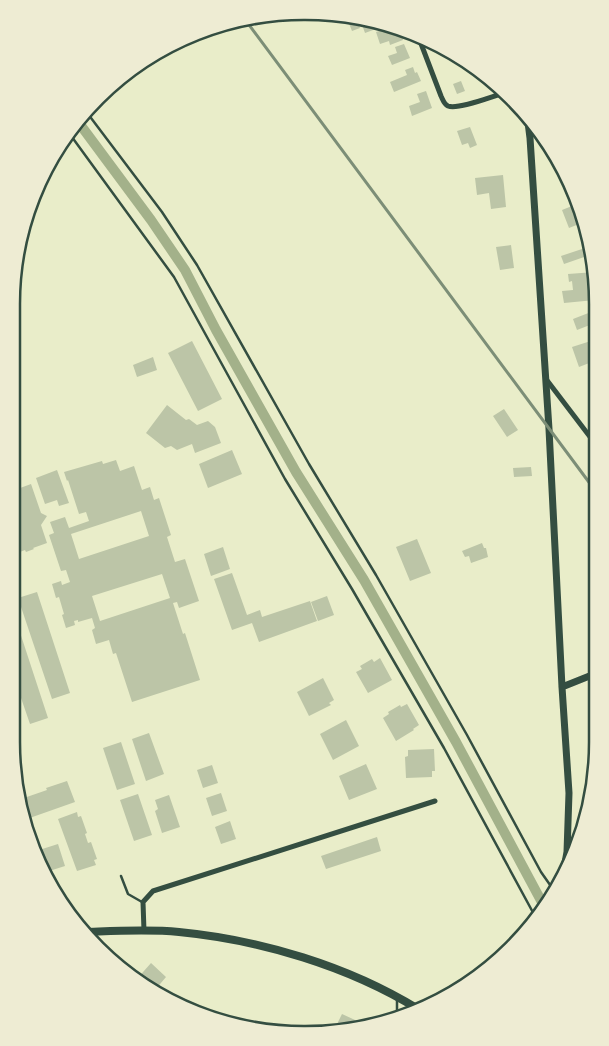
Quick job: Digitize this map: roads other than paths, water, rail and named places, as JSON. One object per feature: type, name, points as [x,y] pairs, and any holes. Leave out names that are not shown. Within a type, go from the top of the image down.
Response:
[{"type":"main road","points":[[529,130],[546,379],[569,792],[567,850]]},
{"type":"main road","points":[[562,687],[589,677]]},
{"type":"main road","points":[[93,932],[179,932],[237,940],[288,953],[343,972],[411,1005]]},
{"type":"street","points":[[422,46],[445,104],[450,107],[459,107],[497,95]]},
{"type":"street","points":[[546,379],[589,435]]},
{"type":"street","points":[[144,931],[143,902],[152,891],[435,801]]},
{"type":"lane","points":[[91,117],[162,212],[197,265],[309,464],[376,575],[541,872],[550,885]]},
{"type":"lane","points":[[73,139],[174,277],[285,479],[352,589],[444,748],[533,912]]},
{"type":"lane","points":[[121,876],[128,894],[143,902]]},
{"type":"lane","points":[[397,997],[397,1011]]},
{"type":"waterway","points":[[82,127],[151,220],[185,270],[216,330],[296,472],[364,580],[456,742],[541,900]]},
{"type":"railway","points":[[249,25],[589,482]]}]
